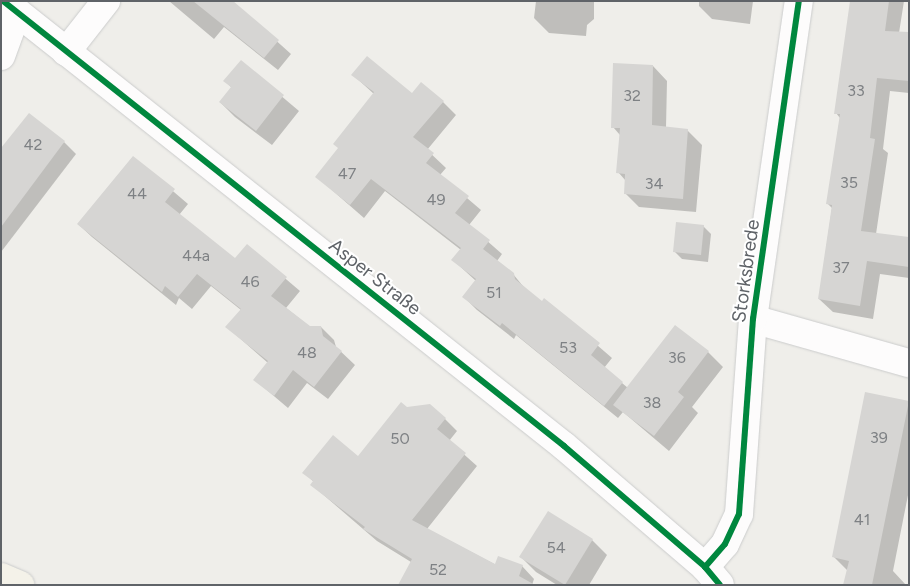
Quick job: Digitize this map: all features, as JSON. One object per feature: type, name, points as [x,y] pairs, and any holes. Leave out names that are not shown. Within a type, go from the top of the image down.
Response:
[{"type":"main road","points":[[1,577],[20,585]]},
{"type":"street","points":[[66,52],[106,1]]},
{"type":"street","name":"Storksbrede","points":[[713,576],[739,514],[753,319],[799,1]]},
{"type":"street","points":[[1,56],[10,7]]},
{"type":"street","name":"Asper Straße","points":[[10,7],[564,446],[713,576]]},
{"type":"street","points":[[753,319],[909,363]]},
{"type":"building","points":[[193,1],[233,1],[279,40],[264,58]]},
{"type":"building","points":[[850,1],[889,1],[885,31],[909,32],[909,81],[877,78],[870,138],[875,139],[861,231],[909,237],[909,267],[867,261],[860,306],[818,299],[832,205],[826,204],[840,114],[834,114]]},
{"type":"building","points":[[367,56],[412,93],[421,82],[444,101],[413,137],[434,153],[426,163],[469,196],[455,213],[490,240],[483,249],[514,273],[515,279],[542,301],[544,298],[600,343],[591,355],[623,382],[604,406],[502,323],[500,326],[462,297],[476,279],[451,260],[461,248],[371,179],[350,205],[315,177],[338,148],[333,144],[374,92],[351,75]]},
{"type":"building","points":[[241,60],[284,95],[256,131],[219,102],[231,87],[223,81]]},
{"type":"building","points":[[613,63],[653,65],[652,125],[688,129],[683,199],[624,194],[625,174],[616,173],[620,128],[611,128]]},
{"type":"building","points":[[29,113],[65,141],[1,227],[1,148]]},
{"type":"building","points":[[133,156],[175,189],[165,202],[235,258],[247,244],[287,277],[271,296],[310,326],[321,326],[323,336],[342,351],[314,387],[293,370],[274,396],[253,380],[268,361],[225,327],[241,309],[197,274],[178,297],[165,286],[162,292],[77,224]]},
{"type":"building","points":[[676,222],[704,225],[701,255],[673,252]]},
{"type":"building","points":[[675,325],[709,351],[678,392],[684,397],[654,436],[613,405]]},
{"type":"building","points":[[865,392],[909,401],[872,585],[843,585],[849,561],[832,557]]},
{"type":"building","points":[[401,402],[407,407],[430,404],[446,418],[437,429],[466,453],[412,520],[495,564],[498,556],[523,565],[519,576],[535,585],[398,585],[412,559],[363,529],[365,527],[310,485],[313,481],[302,473],[333,435],[358,456]]},
{"type":"building","points":[[548,511],[593,539],[565,585],[519,557]]},
{"type":"cycle path","points":[[3,1],[564,446],[705,567],[720,585]]},
{"type":"cycle path","points":[[705,567],[725,544],[739,514],[753,319],[799,1]]}]
